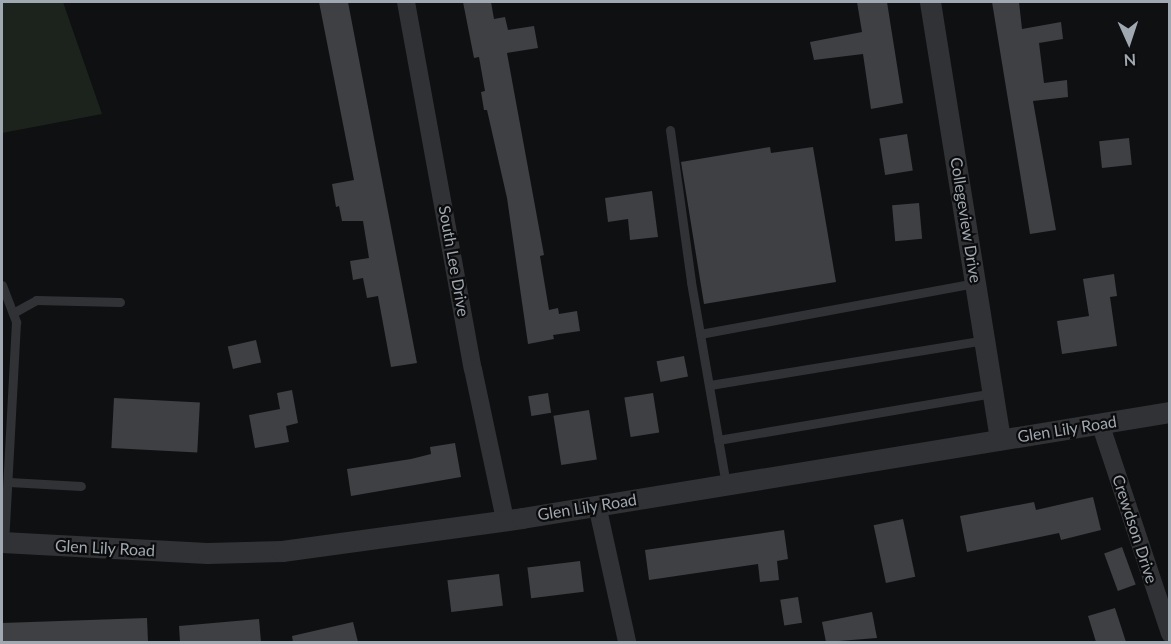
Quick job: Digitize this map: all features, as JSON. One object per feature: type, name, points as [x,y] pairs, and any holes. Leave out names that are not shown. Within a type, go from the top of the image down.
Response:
[{"type":"street","name":"South Lee Drive","points":[[406,2],[473,369],[506,520]]},
{"type":"street","name":"Collegeview Drive","points":[[930,2],[977,283],[1000,439]]},
{"type":"street","name":"Glen Lily Road","points":[[3,542],[207,553],[275,552],[506,520],[1170,412]]},
{"type":"street","name":"Crewdson Drive","points":[[1100,423],[1164,600],[1170,634]]},
{"type":"street","points":[[597,505],[627,642]]},
{"type":"lane","points":[[670,130],[700,334],[726,484]]},
{"type":"lane","points":[[700,334],[977,283]]},
{"type":"lane","points":[[2,285],[16,322],[9,482],[3,542]]},
{"type":"lane","points":[[13,313],[36,300],[120,302]]},
{"type":"lane","points":[[710,385],[986,340]]},
{"type":"lane","points":[[718,440],[994,393]]},
{"type":"lane","points":[[9,482],[81,486]]},
{"type":"shaded area","points":[[2,2],[63,2],[102,114],[2,133]]},
{"type":"building","points":[[319,2],[348,2],[417,363],[391,367],[378,296],[367,298],[363,278],[353,280],[350,261],[369,258],[363,221],[342,221],[339,206],[336,207],[332,184],[354,180]]},
{"type":"building","points":[[463,2],[491,2],[494,19],[505,17],[508,30],[534,26],[538,48],[507,53],[544,255],[540,256],[549,310],[558,308],[559,314],[577,311],[580,331],[553,335],[554,339],[528,344],[507,198],[487,110],[484,110],[481,92],[485,91],[479,57],[474,58]]},
{"type":"building","points":[[857,2],[887,2],[903,103],[871,109],[863,54],[814,60],[810,42],[862,32]]},
{"type":"building","points":[[992,2],[1019,2],[1022,29],[1061,22],[1063,39],[1039,43],[1044,83],[1067,80],[1068,97],[1033,101],[1056,230],[1030,234]]},
{"type":"building","points":[[907,134],[913,171],[885,175],[879,138]]},
{"type":"building","points":[[1129,138],[1132,165],[1102,168],[1099,141]]},
{"type":"building","points":[[770,147],[771,153],[813,147],[836,282],[704,304],[681,162]]},
{"type":"building","points":[[652,191],[658,237],[630,240],[628,219],[608,222],[605,198]]},
{"type":"building","points":[[919,203],[922,239],[895,241],[892,205]]},
{"type":"building","points":[[1114,274],[1117,296],[1110,297],[1117,346],[1062,354],[1057,321],[1089,316],[1083,279]]},
{"type":"building","points":[[256,340],[261,362],[233,369],[228,347]]},
{"type":"building","points":[[684,356],[688,377],[661,382],[657,361]]},
{"type":"building","points":[[292,390],[298,423],[286,426],[289,442],[255,448],[249,415],[280,409],[277,393]]},
{"type":"building","points":[[548,393],[551,413],[531,416],[528,396]]},
{"type":"building","points":[[653,393],[659,433],[631,437],[624,398]]},
{"type":"building","points":[[114,398],[200,403],[197,452],[111,448]]},
{"type":"building","points":[[589,410],[597,459],[561,465],[553,416]]},
{"type":"building","points":[[455,443],[461,477],[351,496],[347,469],[411,459],[431,454],[430,447]]},
{"type":"building","points":[[1093,497],[1101,530],[1061,540],[1059,533],[967,552],[960,516],[1034,502],[1036,510]]},
{"type":"building","points":[[903,519],[915,577],[886,583],[874,525]]},
{"type":"building","points":[[784,530],[788,559],[777,561],[779,580],[760,582],[758,564],[649,580],[645,550]]},
{"type":"building","points":[[1122,547],[1136,585],[1118,591],[1104,553]]},
{"type":"building","points":[[580,561],[584,592],[531,598],[527,567]]},
{"type":"building","points":[[499,574],[503,606],[451,612],[447,580]]},
{"type":"building","points":[[798,597],[802,623],[784,625],[780,600]]},
{"type":"building","points":[[1115,608],[1126,642],[1096,642],[1088,616]]},
{"type":"building","points":[[872,612],[877,638],[826,642],[822,622]]},
{"type":"building","points":[[147,618],[148,642],[2,642],[2,623]]},
{"type":"building","points":[[259,619],[261,642],[180,642],[179,626]]},
{"type":"building","points":[[353,622],[358,642],[293,642],[292,636]]}]
